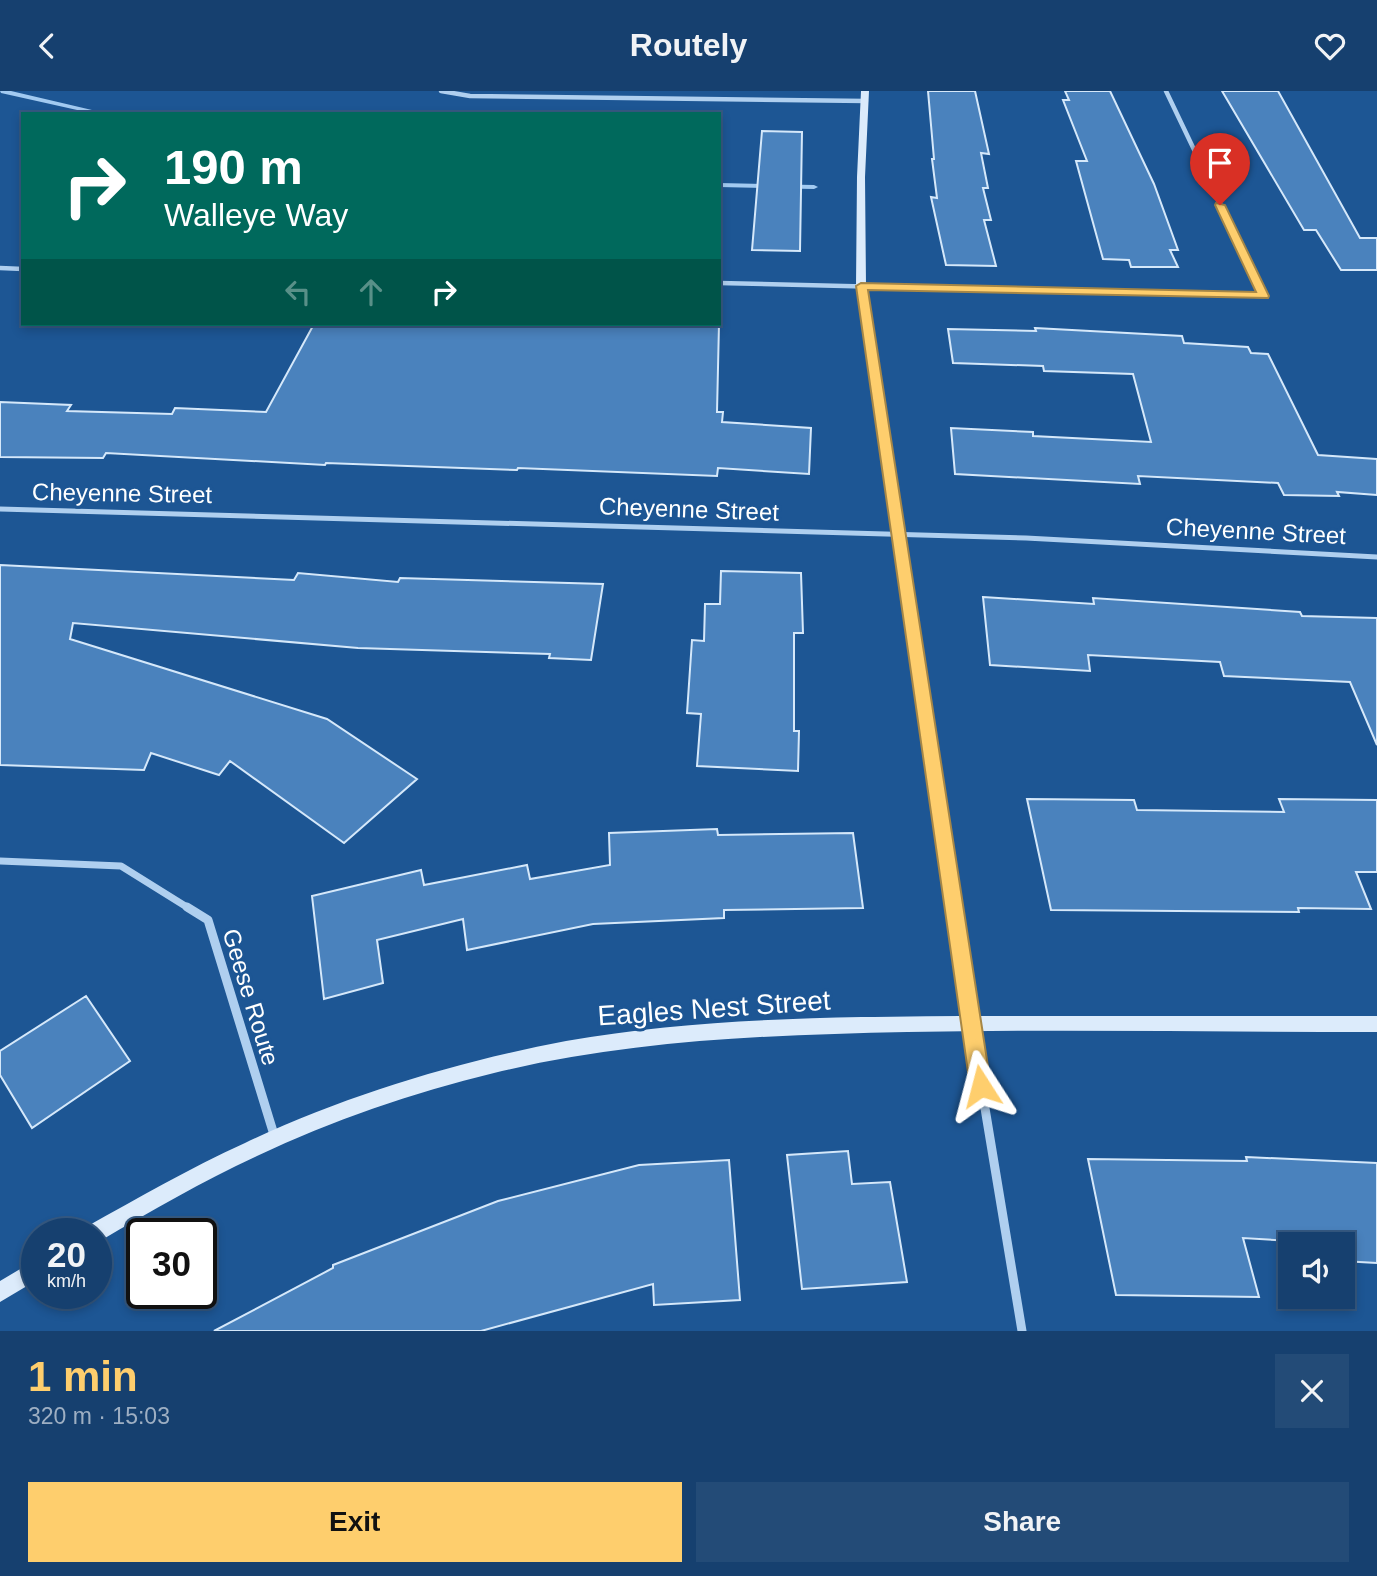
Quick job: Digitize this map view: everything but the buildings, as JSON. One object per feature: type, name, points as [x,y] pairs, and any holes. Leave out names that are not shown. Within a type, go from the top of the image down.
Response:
[{"type":"street","points":[[441,91],[470,96],[865,96],[861,177],[861,286],[971,1023],[1022,1331]]},
{"type":"street","points":[[470,96],[475,91]]},
{"type":"street","points":[[721,283],[1264,296],[1166,91]]},
{"type":"street","points":[[0,268],[21,269]]},
{"type":"street","name":"Cheyenne Street","points":[[0,509],[898,534],[1377,557]]},
{"type":"street","name":"Geese Route","points":[[0,861],[121,866],[208,920],[275,1138]]},
{"type":"street","name":"Eagles Nest Street","points":[[112,1223],[275,1138],[370,1102],[465,1073],[566,1049],[649,1037],[741,1029],[971,1023],[1377,1024]]},
{"type":"street","points":[[0,1293],[21,1279]]},
{"type":"waterway","points":[[1,91],[97,112]]},
{"type":"waterway","points":[[721,185],[814,187]]},
{"type":"route","points":[[981,1086],[861,286],[1264,296],[1220,205]]}]
